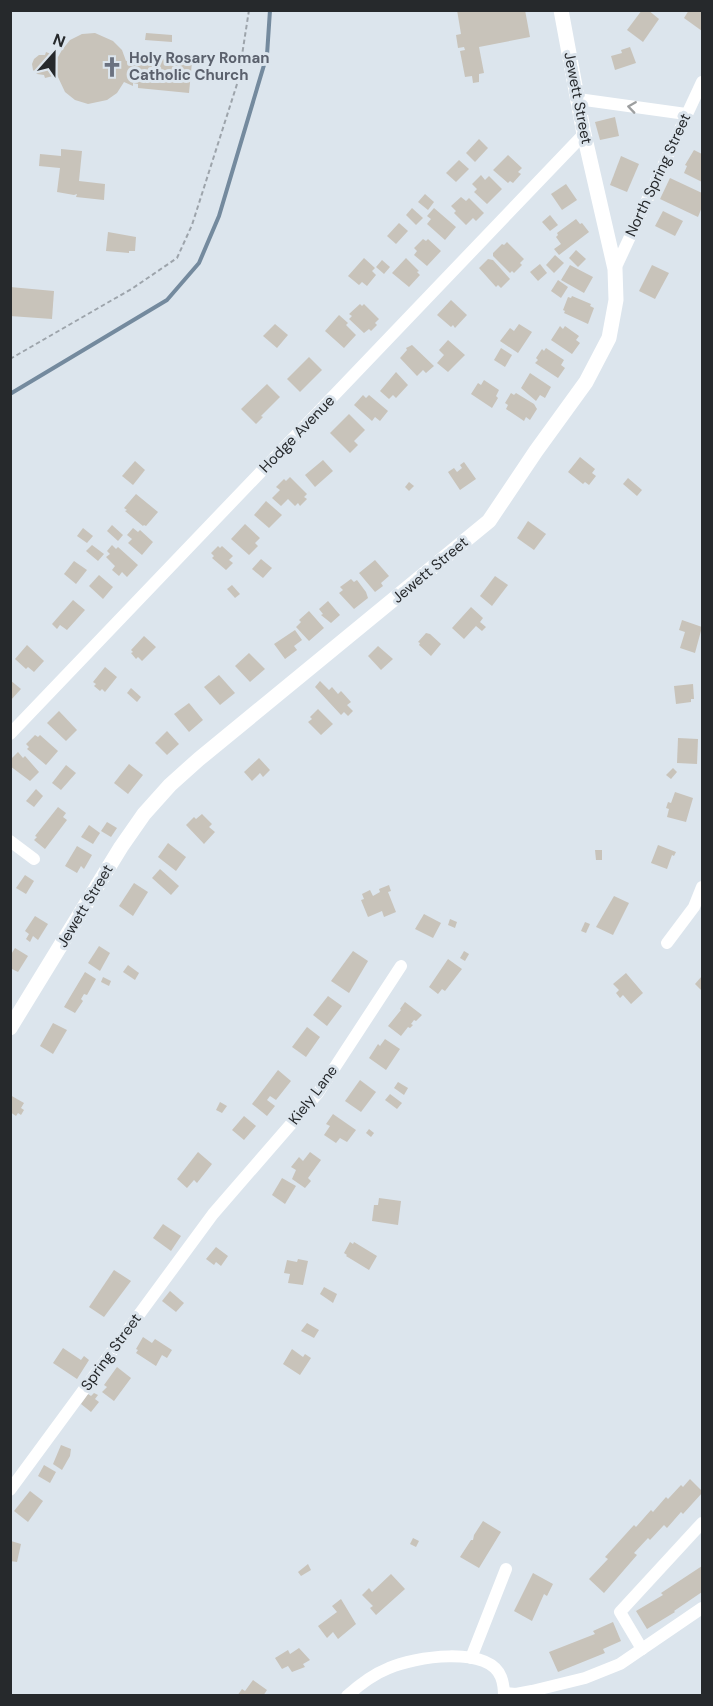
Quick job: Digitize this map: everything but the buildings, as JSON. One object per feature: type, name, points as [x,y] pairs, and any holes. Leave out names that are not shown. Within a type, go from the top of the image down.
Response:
[{"type":"street","name":"Jewett Street","points":[[10,1028],[121,847],[144,814],[170,785],[199,759],[489,520],[586,382],[609,338],[616,300],[615,269],[584,134],[561,10]]},
{"type":"street","name":"North Spring Street","points":[[615,269],[702,82]]},
{"type":"street","points":[[578,99],[686,114]]},
{"type":"street","name":"Hodge Avenue","points":[[10,734],[584,134]]},
{"type":"street","points":[[10,841],[34,858]]},
{"type":"street","points":[[667,943],[694,907],[702,887]]},
{"type":"street","name":"Kiely Lane","points":[[213,1214],[318,1093],[401,966]]},
{"type":"street","name":"Spring Street","points":[[10,1490],[213,1214]]},
{"type":"street","points":[[642,1649],[620,1612],[702,1523]]},
{"type":"street","points":[[471,1658],[506,1569]]},
{"type":"street","points":[[347,1695],[389,1668],[435,1657],[457,1656],[471,1658],[492,1666],[501,1676],[504,1694],[532,1691],[585,1678],[620,1664],[702,1608]]},
{"type":"path","points":[[10,359],[133,288],[177,258],[192,225],[238,81],[249,10]]},
{"type":"waterway","points":[[10,394],[167,300],[199,263],[219,216],[267,55],[270,10]]},
{"type":"place","name":"Holy Rosary Roman Catholic Church","points":[[112,67]]}]
